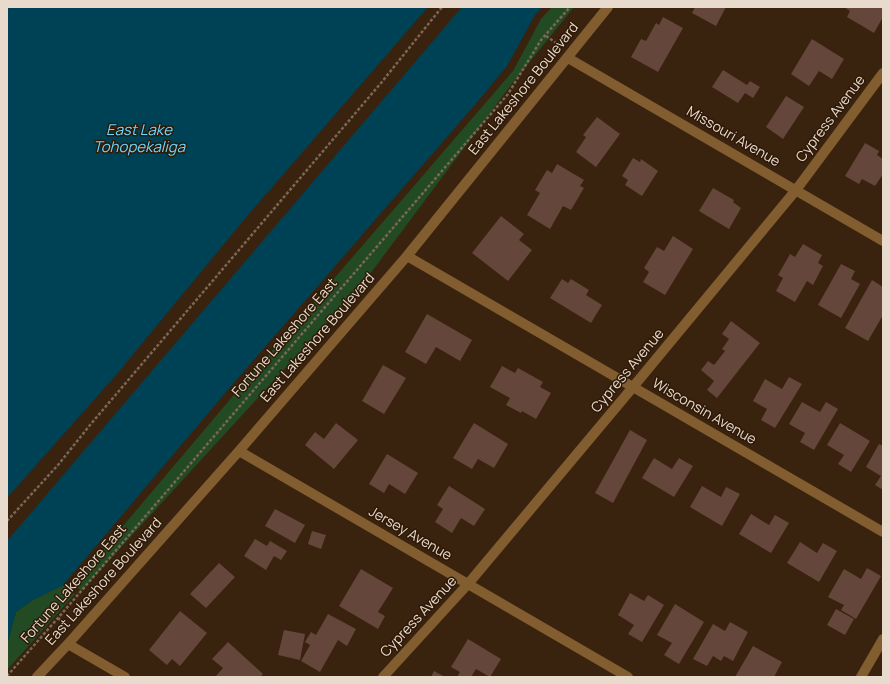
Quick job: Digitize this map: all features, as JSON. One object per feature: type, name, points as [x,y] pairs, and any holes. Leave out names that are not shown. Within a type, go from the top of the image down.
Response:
[{"type":"street","name":"East Lakeshore Boulevard","points":[[37,677],[239,451],[407,256],[608,7]]},
{"type":"street","name":"Missouri Avenue","points":[[568,58],[883,241]]},
{"type":"street","name":"Cypress Avenue","points":[[383,677],[468,584],[633,387],[796,190],[883,73]]},
{"type":"street","name":"Wisconsin Avenue","points":[[407,256],[883,532]]},
{"type":"street","name":"Jersey Avenue","points":[[239,451],[628,677]]},
{"type":"street","points":[[861,677],[883,639]]},
{"type":"street","points":[[68,644],[125,677]]},
{"type":"path","points":[[7,521],[58,466],[90,425],[381,83],[442,7]]},
{"type":"path","name":"Fortune Lakeshore East","points":[[7,676],[508,94],[541,40],[570,7]]},
{"type":"green space","points":[[552,7],[574,7],[511,85],[364,282],[81,591],[74,584],[238,390],[513,71],[541,19]]},
{"type":"green space","points":[[63,585],[75,594],[7,670],[7,645],[16,612],[31,601]]},
{"type":"water","name":"East Lake Tohopekaliga","points":[[7,7],[428,7],[243,221],[116,375],[7,498]]},
{"type":"water","points":[[462,7],[542,7],[535,15],[507,66],[479,100],[232,385],[63,585],[31,601],[16,612],[7,645],[7,541]]},
{"type":"building","points":[[695,7],[726,7],[716,26],[692,13]]},
{"type":"building","points":[[844,7],[883,7],[883,17],[874,33],[847,17],[850,11]]},
{"type":"building","points":[[663,17],[683,28],[658,72],[631,57],[641,39],[646,41],[656,23],[659,25]]},
{"type":"building","points":[[812,39],[844,59],[832,79],[819,71],[809,86],[791,74]]},
{"type":"building","points":[[723,70],[747,85],[750,81],[760,87],[753,98],[745,93],[738,103],[712,87]]},
{"type":"building","points":[[786,96],[804,107],[783,139],[766,127]]},
{"type":"building","points":[[597,117],[620,134],[596,167],[576,152],[586,137],[583,135]]},
{"type":"building","points":[[865,143],[879,151],[877,155],[883,159],[883,174],[875,186],[862,179],[859,184],[845,176]]},
{"type":"building","points":[[633,158],[640,162],[641,159],[658,171],[642,196],[625,185],[628,180],[622,176]]},
{"type":"building","points":[[557,164],[584,180],[580,186],[584,188],[571,210],[563,206],[550,229],[527,215],[540,193],[535,190],[547,170],[552,173]]},
{"type":"building","points":[[713,188],[734,200],[733,202],[741,208],[729,229],[699,211]]},
{"type":"building","points":[[501,216],[524,234],[519,240],[532,250],[508,281],[472,253]]},
{"type":"building","points":[[673,236],[693,249],[665,295],[643,282],[649,272],[644,268],[657,247],[664,251]]},
{"type":"building","points":[[803,244],[822,255],[818,263],[823,266],[813,285],[807,281],[795,302],[776,291],[783,278],[778,275],[790,254],[795,257]]},
{"type":"building","points":[[841,264],[855,271],[851,279],[860,284],[841,318],[818,305]]},
{"type":"building","points":[[562,279],[568,283],[571,279],[589,290],[586,295],[602,305],[591,323],[550,298]]},
{"type":"building","points":[[872,280],[883,287],[883,315],[868,341],[845,328]]},
{"type":"building","points":[[427,314],[472,340],[460,361],[436,347],[426,364],[405,352]]},
{"type":"building","points":[[731,321],[760,343],[717,398],[707,390],[714,381],[701,370],[708,361],[714,365],[725,351],[722,349],[729,339],[722,334]]},
{"type":"building","points":[[383,365],[406,378],[384,414],[362,401]]},
{"type":"building","points":[[502,366],[515,373],[518,368],[543,382],[540,387],[551,393],[536,419],[522,411],[521,413],[506,405],[510,398],[490,387]]},
{"type":"building","points":[[789,377],[802,384],[775,428],[761,420],[767,409],[753,401],[765,379],[782,389]]},
{"type":"building","points":[[802,402],[820,412],[826,402],[838,409],[814,450],[800,442],[805,433],[789,424]]},
{"type":"building","points":[[336,423],[358,440],[334,469],[305,445],[315,432],[324,439]]},
{"type":"building","points":[[474,423],[508,444],[494,468],[478,459],[472,469],[453,458]]},
{"type":"building","points":[[840,423],[870,441],[851,472],[838,464],[844,455],[827,445]]},
{"type":"building","points":[[630,430],[647,440],[613,503],[595,493]]},
{"type":"building","points":[[879,444],[883,446],[883,490],[875,485],[881,476],[866,467]]},
{"type":"building","points":[[387,454],[418,473],[405,494],[389,484],[384,493],[369,484]]},
{"type":"building","points":[[654,458],[672,469],[679,458],[693,466],[674,497],[642,478]]},
{"type":"building","points":[[449,486],[485,509],[474,526],[461,518],[452,533],[435,522],[443,509],[437,505]]},
{"type":"building","points":[[702,486],[721,497],[726,487],[740,494],[722,526],[690,507]]},
{"type":"building","points":[[275,509],[305,525],[295,543],[265,526]]},
{"type":"building","points":[[751,514],[769,525],[775,515],[789,523],[771,553],[739,534]]},
{"type":"building","points":[[312,531],[326,535],[321,549],[308,544]]},
{"type":"building","points":[[255,539],[267,546],[270,541],[287,551],[281,560],[274,556],[266,570],[244,556]]},
{"type":"building","points":[[800,542],[817,553],[823,543],[837,551],[819,582],[787,563]]},
{"type":"building","points":[[219,563],[235,577],[206,608],[190,594]]},
{"type":"building","points":[[867,568],[881,576],[856,619],[841,610],[844,605],[828,597],[844,569],[861,579]]},
{"type":"building","points":[[361,569],[393,588],[378,612],[385,616],[378,629],[339,606]]},
{"type":"building","points":[[630,593],[644,601],[648,595],[664,605],[642,642],[628,634],[634,625],[618,615]]},
{"type":"building","points":[[675,604],[704,622],[679,664],[664,655],[672,643],[657,635]]},
{"type":"building","points":[[836,609],[854,619],[845,635],[827,625]]},
{"type":"building","points":[[180,611],[207,633],[180,666],[172,659],[167,665],[149,650]]},
{"type":"building","points":[[328,614],[356,629],[347,646],[338,640],[320,672],[301,661],[310,645],[305,642],[311,632],[316,635]]},
{"type":"building","points":[[730,622],[748,632],[733,661],[724,656],[721,661],[713,656],[707,666],[693,659],[713,624],[725,631]]},
{"type":"building","points":[[284,630],[305,634],[300,660],[278,655]]},
{"type":"building","points":[[468,639],[501,659],[490,677],[476,669],[471,677],[457,677],[460,672],[451,667]]},
{"type":"building","points":[[228,642],[263,674],[260,677],[215,677],[223,668],[212,659]]},
{"type":"building","points":[[753,646],[782,662],[774,677],[735,677]]},
{"type":"building","points":[[434,671],[445,677],[431,677]]}]
